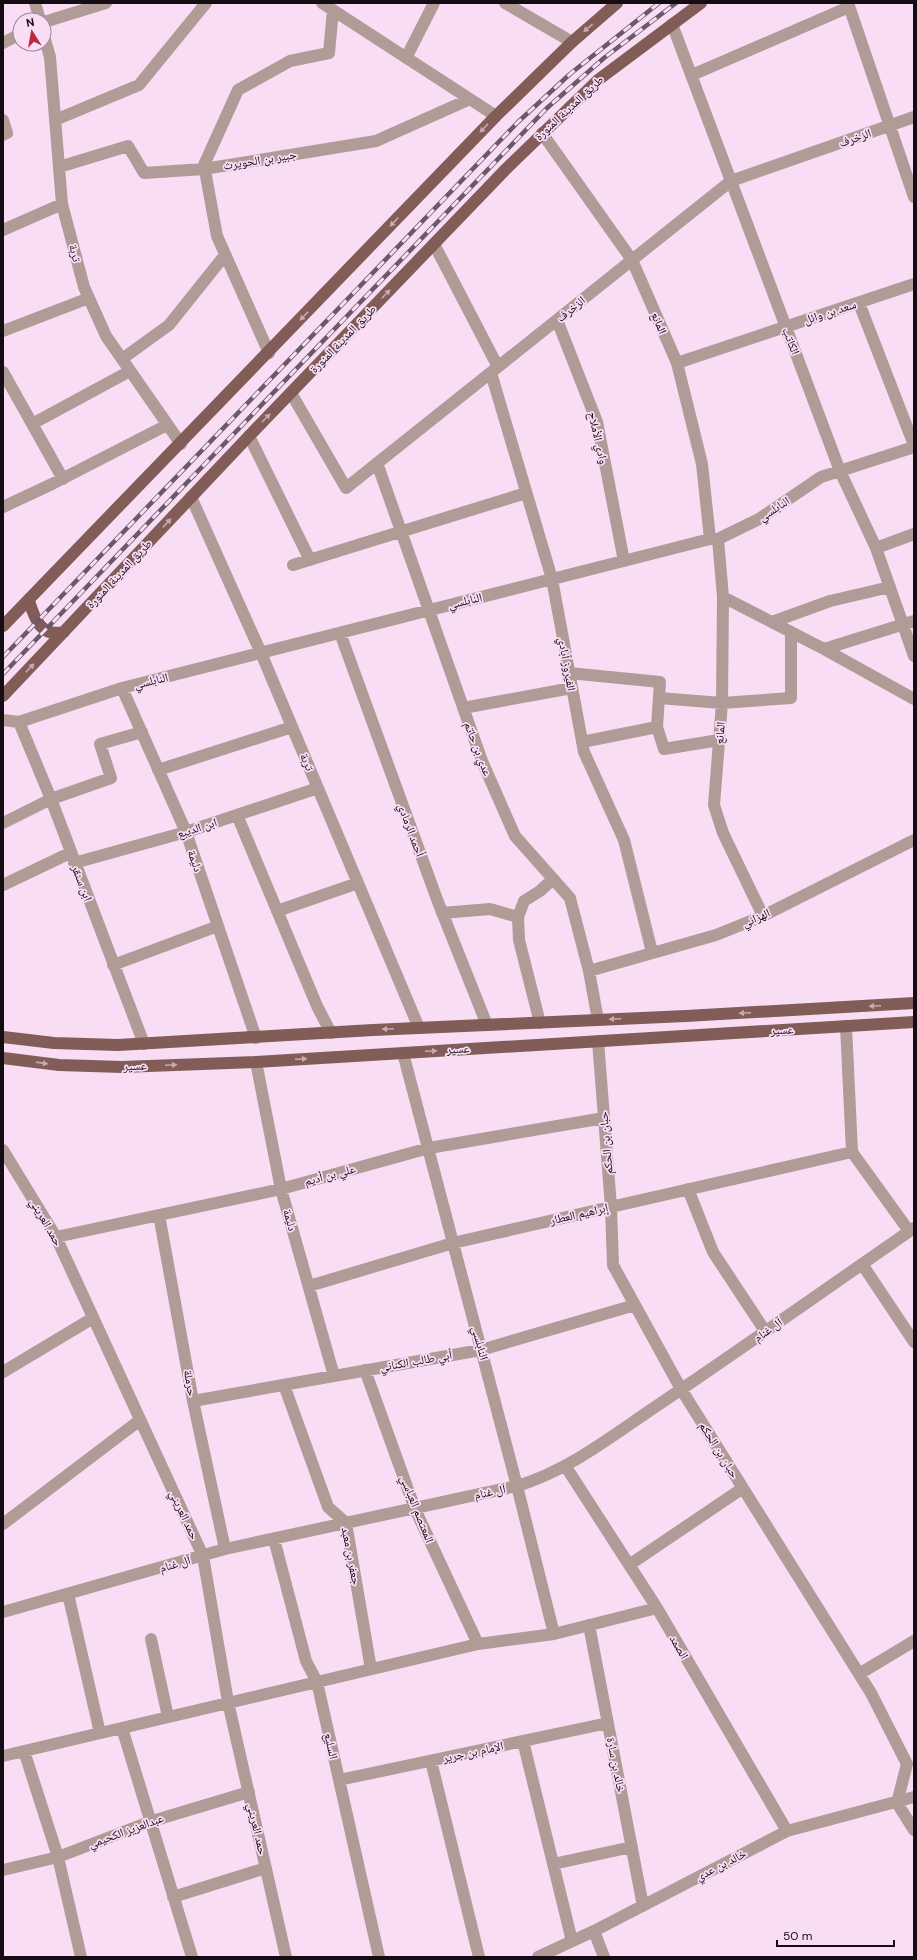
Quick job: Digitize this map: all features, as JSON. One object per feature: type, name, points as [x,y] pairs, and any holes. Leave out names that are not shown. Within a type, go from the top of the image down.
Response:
[{"type":"main road","points":[[3,626],[269,353],[496,116],[572,42],[617,3]]},
{"type":"main road","name":"طريق المدينة المنورة","points":[[3,696],[249,436],[542,133],[598,80],[701,3]]},
{"type":"main road","points":[[29,600],[37,621],[44,629],[52,634],[64,632]]},
{"type":"main road","name":"عسير","points":[[3,1037],[54,1043],[118,1045],[914,1003]]},
{"type":"main road","name":"عسير","points":[[3,1058],[59,1065],[122,1067],[256,1062],[914,1022]]},
{"type":"street","points":[[52,20],[106,3]]},
{"type":"street","points":[[55,120],[139,86],[206,3]]},
{"type":"street","points":[[322,3],[496,116]]},
{"type":"street","points":[[406,58],[434,3]]},
{"type":"street","points":[[505,3],[572,42]]},
{"type":"street","points":[[692,75],[848,5],[891,125],[914,197]]},
{"type":"street","points":[[269,353],[217,236],[204,167],[238,90],[290,61],[329,53],[333,10]]},
{"type":"street","name":"الكاتب","points":[[672,24],[840,471],[876,548],[890,587],[909,623],[914,656]]},
{"type":"street","points":[[3,43],[12,38]]},
{"type":"street","name":"تربة","points":[[49,52],[62,204],[84,287],[106,336],[181,444]]},
{"type":"street","name":"جبير بن الحويرث","points":[[59,167],[128,146],[144,173],[204,167],[376,141],[470,99]]},
{"type":"street","name":"الزخرف","points":[[291,393],[346,488],[731,181],[914,117]]},
{"type":"street","points":[[3,120],[7,133],[3,135]]},
{"type":"street","name":"المانع","points":[[542,133],[632,260],[677,363],[702,464],[723,597],[722,703],[714,805],[723,833],[763,916]]},
{"type":"street","points":[[3,230],[62,204]]},
{"type":"street","name":"الفيروز آبادي","points":[[434,244],[494,370],[526,493],[552,579],[584,752],[624,840],[652,952]]},
{"type":"street","points":[[122,359],[169,325],[225,255]]},
{"type":"street","name":"سعد بن وائل","points":[[677,363],[914,284]]},
{"type":"street","points":[[3,331],[89,298]]},
{"type":"street","points":[[858,302],[914,446]]},
{"type":"street","name":"وادي الأملاح","points":[[557,320],[597,422],[624,561]]},
{"type":"street","points":[[32,424],[130,371]]},
{"type":"street","points":[[3,372],[63,479]]},
{"type":"street","points":[[4,505],[63,479],[167,425]]},
{"type":"street","points":[[249,436],[310,560]]},
{"type":"street","name":"النابلسي","points":[[3,720],[19,722],[122,688],[714,539],[759,519],[821,477],[914,446]]},
{"type":"street","name":"عدي بن حاتم","points":[[377,464],[482,761],[515,836],[570,898],[589,971],[598,1020]]},
{"type":"street","points":[[293,565],[526,493]]},
{"type":"street","name":"تربة","points":[[191,497],[261,653],[419,1028]]},
{"type":"street","points":[[876,548],[914,534]]},
{"type":"street","points":[[772,622],[830,601],[890,587]]},
{"type":"street","points":[[723,597],[824,649],[914,699]]},
{"type":"street","points":[[824,649],[909,623]]},
{"type":"street","points":[[659,698],[722,703],[791,698],[791,632]]},
{"type":"street","name":"أحمد الرمادي","points":[[340,633],[442,912],[487,1025]]},
{"type":"street","points":[[569,673],[660,682],[657,727],[664,749],[719,740]]},
{"type":"street","name":"دليمة","points":[[122,688],[186,832],[256,1038]]},
{"type":"street","points":[[463,708],[572,688]]},
{"type":"street","name":"ابن سنقر","points":[[19,722],[51,799],[72,858],[144,1044]]},
{"type":"street","points":[[158,770],[292,727]]},
{"type":"street","points":[[582,742],[657,727]]},
{"type":"street","points":[[3,823],[51,799],[111,778],[100,744],[142,732]]},
{"type":"street","name":"ابن الديبع","points":[[5,880],[72,858],[186,832],[318,788]]},
{"type":"street","points":[[238,815],[317,1006],[331,1033]]},
{"type":"street","name":"الهزاني","points":[[589,971],[716,935],[763,916],[914,840]]},
{"type":"street","points":[[540,1023],[519,940],[518,917],[524,901],[540,891],[553,879]]},
{"type":"street","points":[[277,911],[358,883]]},
{"type":"street","points":[[442,912],[490,909],[518,917]]},
{"type":"street","points":[[114,965],[218,926]]},
{"type":"street","points":[[846,1026],[852,1152],[911,1230]]},
{"type":"street","name":"حبان بن الحكم","points":[[598,1041],[611,1207],[613,1265],[681,1389],[872,1693],[907,1764],[897,1803]]},
{"type":"street","name":"النابلسي","points":[[403,1053],[517,1486],[554,1634]]},
{"type":"street","name":"دليمة","points":[[256,1062],[281,1189],[334,1376]]},
{"type":"street","name":"علي بن أديم","points":[[56,1237],[281,1189],[429,1148],[604,1118]]},
{"type":"street","name":"حمد العريني","points":[[3,1150],[56,1237],[203,1556],[228,1702],[286,1957]]},
{"type":"street","name":"إبراهيم العطار","points":[[308,1286],[453,1243],[852,1152]]},
{"type":"street","points":[[688,1189],[712,1252],[765,1331]]},
{"type":"street","name":"حرملة","points":[[159,1215],[193,1401],[225,1549]]},
{"type":"street","name":"آل غنام","points":[[3,1612],[225,1549],[415,1509],[517,1486],[543,1478],[566,1467],[911,1230]]},
{"type":"street","points":[[862,1264],[914,1342]]},
{"type":"street","name":"أبي طالب الكناني","points":[[193,1401],[481,1350],[635,1305]]},
{"type":"street","points":[[3,1372],[93,1318]]},
{"type":"street","name":"المعتصم العباسي","points":[[365,1370],[415,1509],[478,1644]]},
{"type":"street","name":"جعفر بن معبد","points":[[284,1385],[328,1507],[346,1523],[371,1669]]},
{"type":"street","points":[[3,1524],[140,1420]]},
{"type":"street","name":"الصمد","points":[[566,1467],[657,1608],[787,1831]]},
{"type":"street","points":[[629,1565],[743,1488]]},
{"type":"street","name":"السليع","points":[[274,1539],[306,1661],[317,1682],[379,1957]]},
{"type":"street","points":[[68,1594],[100,1733]]},
{"type":"street","points":[[3,1756],[478,1644],[554,1634],[657,1608]]},
{"type":"street","name":"خالد بن سارة","points":[[589,1625],[643,1906]]},
{"type":"street","points":[[151,1639],[168,1717]]},
{"type":"street","points":[[859,1674],[914,1641]]},
{"type":"street","name":"الإمام بن جرير","points":[[339,1780],[608,1723]]},
{"type":"street","points":[[122,1728],[149,1822],[192,1957]]},
{"type":"street","points":[[523,1741],[572,1941]]},
{"type":"street","points":[[24,1751],[58,1857],[80,1957]]},
{"type":"street","points":[[431,1761],[479,1957]]},
{"type":"street","name":"عبدالعزيز الكحيمي","points":[[3,1870],[58,1857],[149,1822],[249,1792]]},
{"type":"street","name":"خالد بن عدي","points":[[538,1957],[594,1931],[787,1831],[897,1803],[914,1797]]},
{"type":"street","points":[[897,1803],[914,1830]]},
{"type":"street","points":[[553,1864],[632,1847]]},
{"type":"street","points":[[173,1897],[266,1868]]},
{"type":"street","points":[[594,1931],[604,1957]]},
{"type":"railway","points":[[3,657],[518,122],[570,74],[659,3]]},
{"type":"railway","points":[[3,674],[547,108],[604,58],[676,3]]}]
